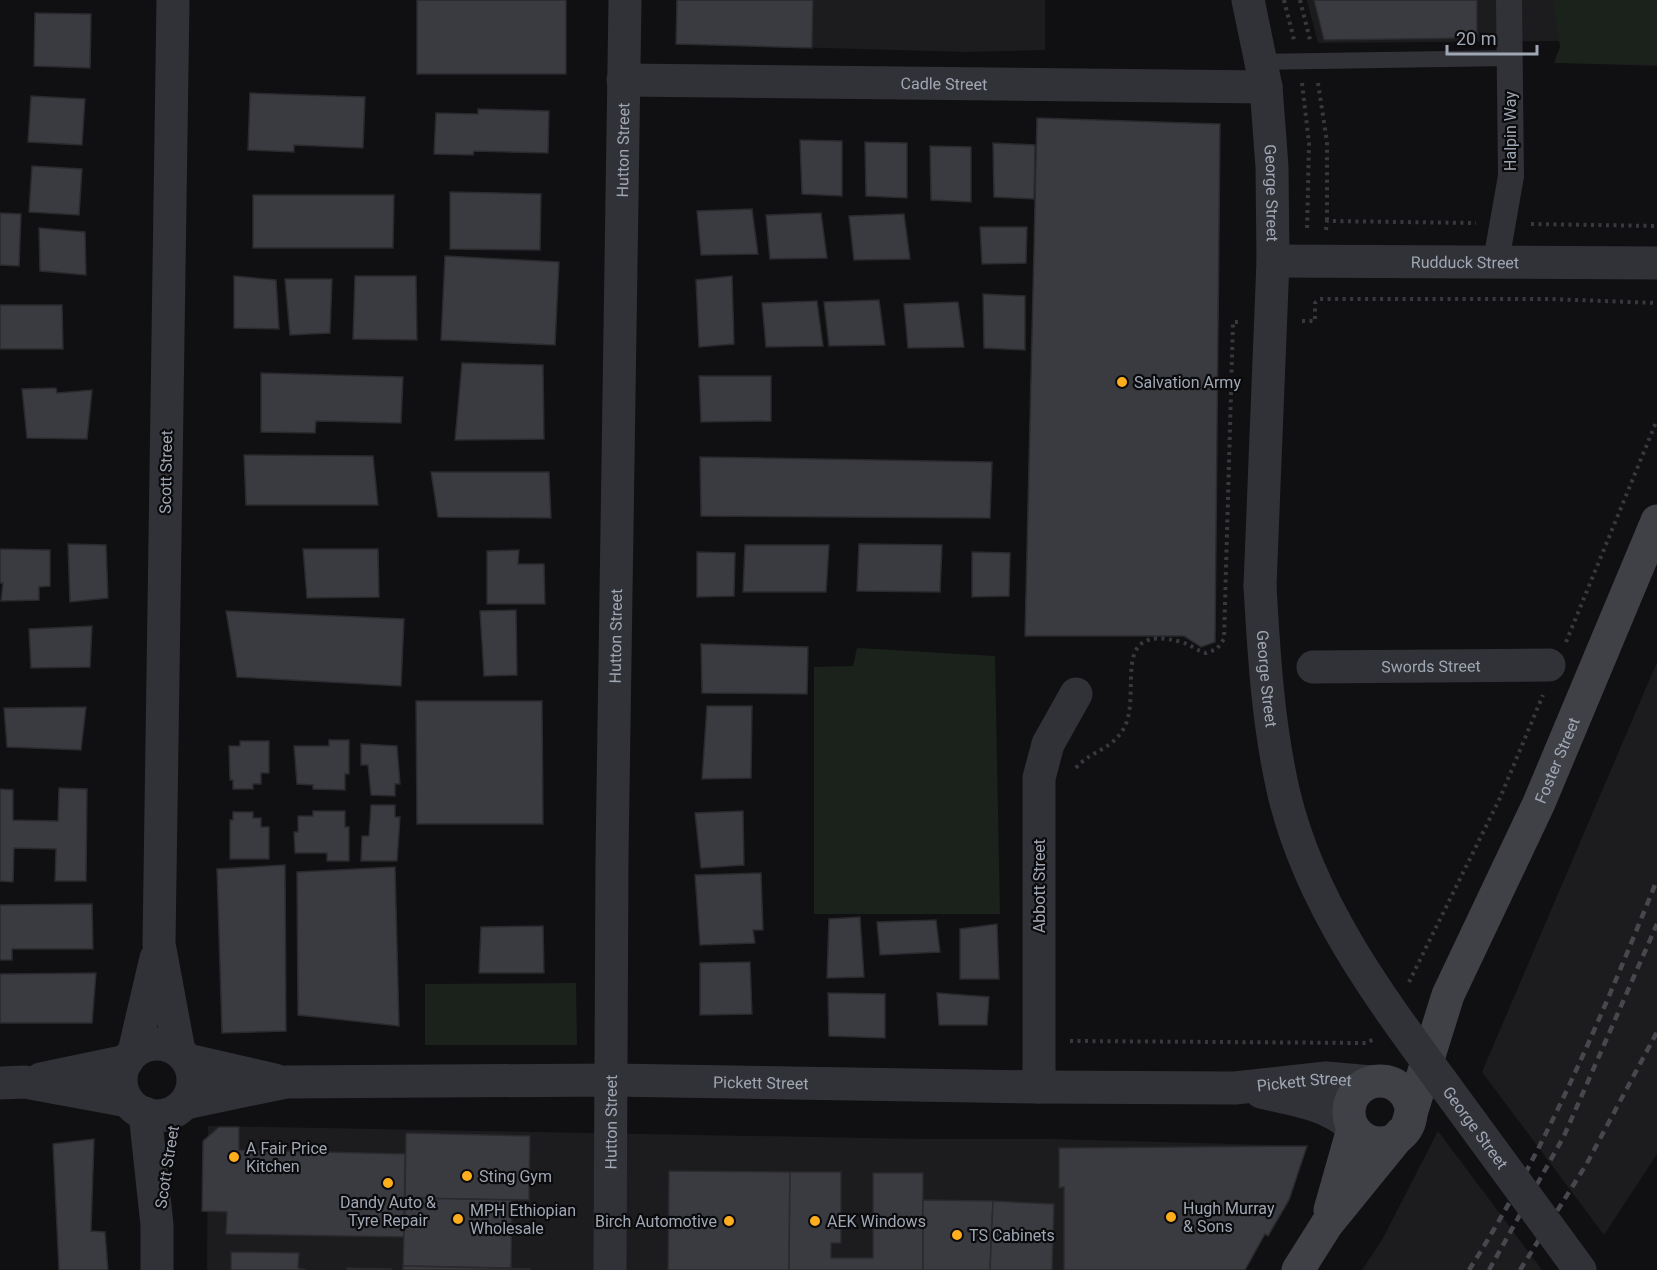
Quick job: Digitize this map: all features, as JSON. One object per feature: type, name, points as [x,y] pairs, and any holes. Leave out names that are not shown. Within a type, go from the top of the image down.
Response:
[{"type":"main road","name":"Foster Street","points":[[1404,1128],[1448,995],[1539,803],[1657,521]]},
{"type":"main road","name":"Foster Street","points":[[1327,1224],[1352,1128],[1352,1101],[1357,1092],[1406,1056],[1448,995]]},
{"type":"main road","points":[[1298,1270],[1327,1224],[1404,1128],[1410,1110],[1406,1095],[1392,1082],[1375,1081]]},
{"type":"main road","points":[[1352,1128],[1371,1142],[1389,1141],[1404,1128]]},
{"type":"street","name":"Scott Street","points":[[131,1056],[159,944],[173,0]]},
{"type":"street","name":"Hutton Street","points":[[610,1270],[625,0]]},
{"type":"street","name":"George Street","points":[[1248,0],[1263,75],[1272,144],[1274,261],[1260,586],[1270,722],[1284,795],[1306,861],[1336,926],[1381,999],[1580,1270]]},
{"type":"street","name":"Halpin Way","points":[[1496,261],[1511,176],[1509,0]]},
{"type":"street","name":"Cadle Street","points":[[623,80],[1263,75]]},
{"type":"street","name":"Rudduck Street","points":[[1274,261],[1657,263]]},
{"type":"street","name":"Swords Street","points":[[1312,667],[1554,665]]},
{"type":"street","name":"Abbott Street","points":[[1039,1088],[1039,778],[1048,744],[1076,694]]},
{"type":"street","name":"Scott Street","points":[[159,944],[184,1056]]},
{"type":"street","points":[[157,1044],[184,1056],[193,1083],[158,1107],[122,1081],[131,1056],[157,1044]]},
{"type":"street","name":"Pickett Street","points":[[12,1082],[131,1056]]},
{"type":"street","name":"Pickett Street","points":[[184,1056],[286,1082]]},
{"type":"street","name":"Pickett Street","points":[[12,1082],[158,1107],[286,1082],[611,1080],[1039,1088],[1235,1088],[1317,1078],[1375,1081]]},
{"type":"street","name":"Pickett Street","points":[[1235,1088],[1322,1106],[1337,1113],[1352,1128]]},
{"type":"street","name":"Scott Street","points":[[157,1270],[158,1107]]},
{"type":"lane","points":[[1263,75],[1315,60],[1510,58]]},
{"type":"path","points":[[1300,0],[1315,60],[1327,142],[1327,221]]},
{"type":"path","points":[[1071,776],[1081,762],[1110,745],[1124,729],[1130,709],[1132,660],[1141,644],[1146,640],[1180,642],[1206,653],[1217,649],[1223,642],[1233,322],[1315,321],[1315,303],[1320,299],[1550,299],[1657,303]]},
{"type":"path","points":[[1405,989],[1500,798],[1657,420]]},
{"type":"path","points":[[1065,1041],[1366,1043],[1379,1034]]},
{"type":"shaded area","points":[[676,0],[1045,0],[1045,50],[966,52],[676,44]]},
{"type":"shaded area","points":[[1307,0],[1657,0],[1657,66],[1565,63],[1560,41],[1318,43]]},
{"type":"shaded area","points":[[1553,0],[1657,0],[1657,65],[1554,63],[1560,47]]},
{"type":"shaded area","points":[[857,648],[995,656],[1000,914],[814,914],[814,667],[853,666]]},
{"type":"shaded area","points":[[1657,662],[1657,1154],[1604,1235],[1482,1072]]},
{"type":"shaded area","points":[[576,983],[577,1045],[425,1045],[425,984]]},
{"type":"shaded area","points":[[208,1126],[921,1139],[1053,1139],[1307,1146],[1236,1270],[207,1270]]},
{"type":"shaded area","points":[[1438,1131],[1542,1270],[1362,1270],[1382,1240]]},
{"type":"building","points":[[417,0],[566,0],[566,74],[417,74]]},
{"type":"building","points":[[677,0],[813,0],[812,48],[676,44]]},
{"type":"building","points":[[1314,0],[1477,0],[1477,38],[1324,40]]},
{"type":"building","points":[[35,13],[91,14],[90,68],[34,66]]},
{"type":"building","points":[[250,93],[365,97],[363,148],[294,145],[294,152],[248,150]]},
{"type":"building","points":[[31,96],[85,99],[82,145],[28,142]]},
{"type":"building","points":[[478,109],[549,111],[548,153],[474,151],[473,155],[434,154],[436,113],[478,114]]},
{"type":"building","name":"Salvation Army","points":[[1037,118],[1220,124],[1215,642],[1201,647],[1184,636],[1025,636]]},
{"type":"building","points":[[800,140],[842,141],[842,196],[802,194]]},
{"type":"building","points":[[865,142],[907,143],[907,198],[866,196]]},
{"type":"building","points":[[993,143],[1035,145],[1034,199],[994,197]]},
{"type":"building","points":[[930,146],[971,147],[971,202],[931,200]]},
{"type":"building","points":[[32,166],[82,169],[79,215],[29,212]]},
{"type":"building","points":[[450,192],[541,194],[540,250],[450,249]]},
{"type":"building","points":[[253,195],[394,195],[393,248],[253,248]]},
{"type":"building","points":[[752,209],[758,254],[701,255],[697,211]]},
{"type":"building","points":[[0,213],[21,214],[19,266],[0,265]]},
{"type":"building","points":[[821,213],[827,258],[770,259],[766,215]]},
{"type":"building","points":[[904,214],[910,259],[854,260],[849,216]]},
{"type":"building","points":[[980,227],[1027,227],[1026,263],[982,264]]},
{"type":"building","points":[[39,228],[85,232],[86,275],[40,271]]},
{"type":"building","points":[[445,256],[559,262],[555,345],[441,340]]},
{"type":"building","points":[[234,276],[276,280],[279,329],[234,328]]},
{"type":"building","points":[[355,276],[416,276],[417,340],[353,339]]},
{"type":"building","points":[[732,276],[734,344],[699,347],[696,280]]},
{"type":"building","points":[[285,279],[332,279],[330,333],[290,335]]},
{"type":"building","points":[[983,294],[1025,296],[1025,350],[984,348]]},
{"type":"building","points":[[879,300],[885,345],[829,346],[824,302]]},
{"type":"building","points":[[817,301],[823,346],[766,347],[762,303]]},
{"type":"building","points":[[958,302],[964,347],[908,348],[904,304]]},
{"type":"building","points":[[0,305],[62,305],[63,349],[0,349]]},
{"type":"building","points":[[462,363],[543,365],[544,439],[455,440]]},
{"type":"building","points":[[261,373],[403,377],[401,423],[316,421],[315,433],[261,432]]},
{"type":"building","points":[[699,376],[771,376],[771,421],[701,422]]},
{"type":"building","points":[[56,388],[57,393],[92,390],[87,439],[27,438],[22,389]]},
{"type":"building","points":[[244,455],[373,456],[378,505],[246,505]]},
{"type":"building","points":[[700,457],[992,462],[990,518],[701,516]]},
{"type":"building","points":[[431,472],[549,472],[551,518],[438,517]]},
{"type":"building","points":[[68,544],[106,545],[108,598],[70,602]]},
{"type":"building","points":[[859,544],[942,545],[940,592],[857,591]]},
{"type":"building","points":[[745,545],[829,545],[826,592],[743,592]]},
{"type":"building","points":[[0,549],[50,550],[50,586],[39,587],[39,600],[1,601],[3,583],[0,583]]},
{"type":"building","points":[[303,549],[378,549],[379,597],[307,598]]},
{"type":"building","points":[[519,550],[518,564],[544,564],[545,604],[487,604],[487,551]]},
{"type":"building","points":[[697,552],[735,553],[734,596],[697,597]]},
{"type":"building","points":[[972,552],[1010,553],[1009,596],[972,597]]},
{"type":"building","points":[[516,610],[517,675],[484,676],[480,611]]},
{"type":"building","points":[[226,611],[404,619],[401,686],[237,677]]},
{"type":"building","points":[[92,626],[90,667],[31,668],[29,629]]},
{"type":"building","points":[[701,644],[808,647],[807,694],[702,693]]},
{"type":"building","points":[[416,701],[542,701],[543,824],[417,824]]},
{"type":"building","points":[[707,706],[752,706],[751,778],[702,779]]},
{"type":"building","points":[[86,707],[81,750],[7,747],[4,708]]},
{"type":"building","points":[[329,740],[349,740],[349,774],[345,774],[345,790],[313,789],[313,785],[297,784],[294,746],[329,746]]},
{"type":"building","points":[[240,741],[269,741],[269,773],[261,773],[261,784],[253,784],[253,789],[233,789],[233,780],[230,780],[229,746],[240,746]]},
{"type":"building","points":[[361,744],[397,746],[400,784],[395,784],[395,796],[371,795],[368,765],[361,765]]},
{"type":"building","points":[[59,788],[87,789],[86,881],[55,881],[56,849],[14,848],[13,882],[0,881],[0,789],[13,790],[13,820],[58,821]]},
{"type":"building","points":[[371,805],[395,805],[395,817],[400,817],[397,861],[361,861],[362,836],[369,836]]},
{"type":"building","points":[[313,811],[345,811],[345,827],[349,827],[349,861],[327,861],[327,853],[295,853],[294,832],[298,832],[298,816],[313,816]]},
{"type":"building","points":[[743,811],[744,865],[701,868],[695,813]]},
{"type":"building","points":[[233,812],[253,812],[253,818],[261,818],[261,827],[269,827],[269,859],[230,859],[230,820],[233,820]]},
{"type":"building","points":[[285,865],[286,1031],[222,1033],[217,869]]},
{"type":"building","points":[[395,867],[399,1026],[298,1015],[297,872]]},
{"type":"building","points":[[761,873],[763,930],[753,930],[755,943],[700,945],[695,875]]},
{"type":"building","points":[[92,904],[93,949],[12,949],[12,960],[0,960],[0,905]]},
{"type":"building","points":[[860,917],[864,977],[827,978],[829,919]]},
{"type":"building","points":[[936,920],[940,952],[880,955],[877,922]]},
{"type":"building","points":[[997,924],[999,979],[960,979],[960,929]]},
{"type":"building","points":[[543,926],[544,973],[479,973],[481,927]]},
{"type":"building","points":[[750,962],[752,1014],[700,1015],[700,963]]},
{"type":"building","points":[[96,973],[92,1023],[0,1023],[0,974]]},
{"type":"building","points":[[828,993],[885,994],[885,1038],[829,1036]]},
{"type":"building","points":[[937,993],[989,997],[987,1025],[939,1025]]},
{"type":"building","points":[[219,1127],[239,1127],[239,1150],[405,1154],[404,1237],[226,1234],[227,1212],[202,1211],[203,1141]]},
{"type":"building","name":"Sting Gym","points":[[406,1133],[530,1136],[529,1200],[405,1198]]},
{"type":"building","points":[[94,1139],[91,1231],[105,1232],[108,1270],[59,1270],[53,1144]]},
{"type":"building","name":"Hugh Murray & Sons","points":[[1307,1146],[1289,1200],[1268,1236],[1265,1234],[1245,1270],[1064,1270],[1064,1187],[1059,1188],[1059,1148]]},
{"type":"building","name":"Birch Automotive","points":[[669,1171],[790,1172],[789,1270],[668,1270]]},
{"type":"building","name":"AEK Windows","points":[[790,1172],[841,1172],[841,1243],[831,1243],[831,1258],[873,1258],[873,1173],[923,1173],[923,1270],[789,1270]]},
{"type":"building","name":"MPH Ethiopian Wholesale","points":[[405,1198],[512,1200],[511,1268],[403,1266]]},
{"type":"building","name":"TS Cabinets","points":[[923,1200],[993,1201],[990,1270],[923,1270]]},
{"type":"building","points":[[993,1201],[1054,1204],[1052,1270],[990,1270]]},
{"type":"building","points":[[231,1252],[299,1253],[298,1268],[306,1270],[231,1270]]},
{"type":"building","points":[[403,1266],[530,1269],[530,1270],[403,1270]]},
{"type":"building","points":[[347,1268],[391,1269],[391,1270],[347,1270]]},
{"type":"railway","points":[[1469,1270],[1497,1224],[1549,1128],[1616,980],[1657,880]]},
{"type":"railway","points":[[1489,1270],[1564,1136],[1657,924]]},
{"type":"railway","points":[[1520,1270],[1586,1165],[1657,1032]]},
{"type":"place","name":"Salvation Army","points":[[1122,382]]},
{"type":"place","name":"A Fair Price Kitchen","points":[[234,1157]]},
{"type":"place","name":"Sting Gym","points":[[467,1176]]},
{"type":"place","name":"Dandy Auto & Tyre Repair","points":[[388,1183]]},
{"type":"place","name":"Hugh Murray & Sons","points":[[1171,1217]]},
{"type":"place","name":"MPH Ethiopian Wholesale","points":[[458,1219]]},
{"type":"place","name":"Birch Automotive","points":[[729,1221]]},
{"type":"place","name":"AEK Windows","points":[[815,1221]]},
{"type":"place","name":"TS Cabinets","points":[[957,1235]]}]
